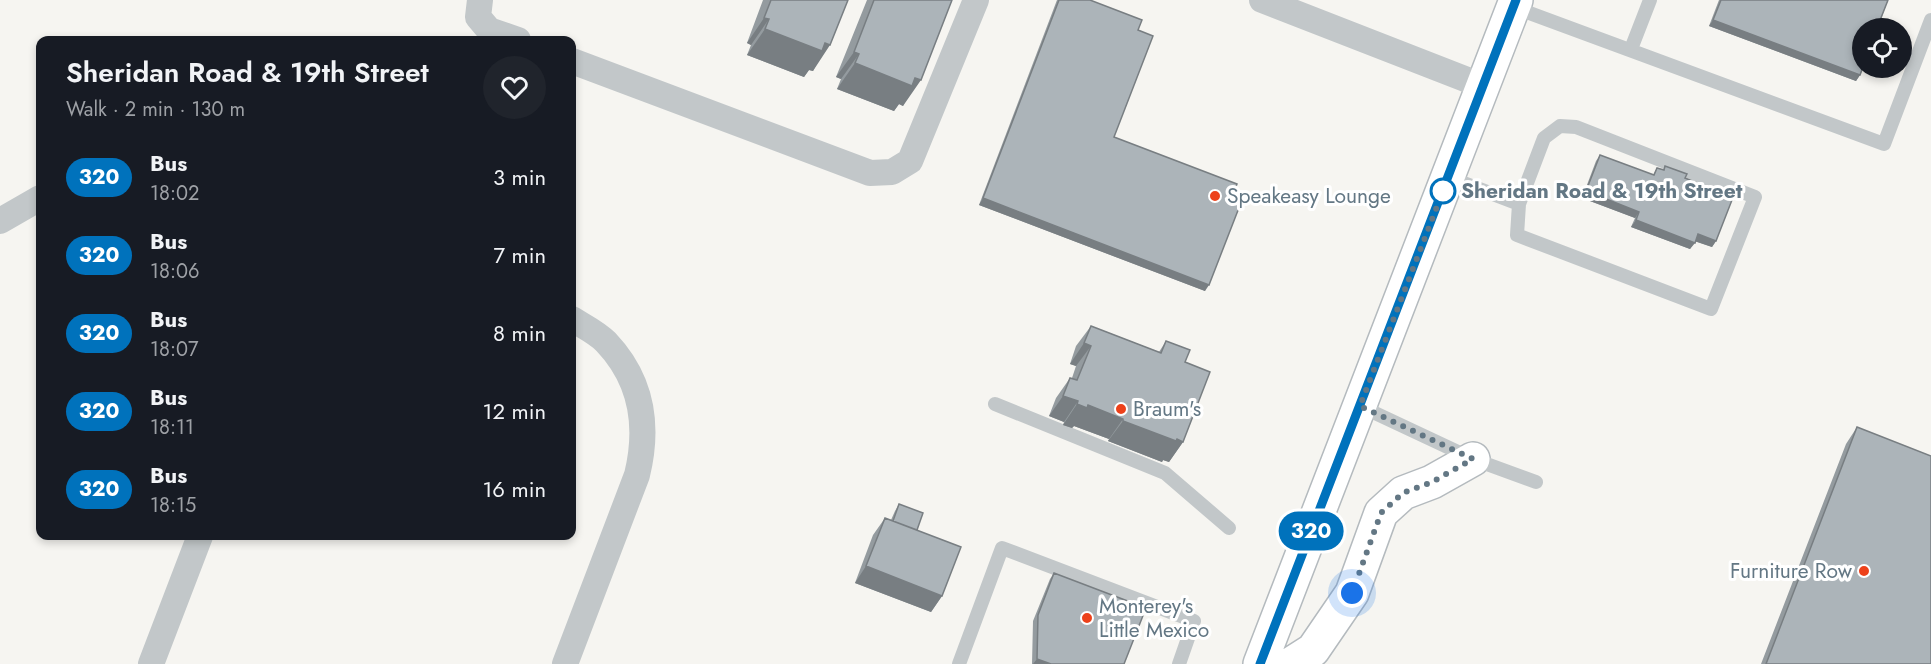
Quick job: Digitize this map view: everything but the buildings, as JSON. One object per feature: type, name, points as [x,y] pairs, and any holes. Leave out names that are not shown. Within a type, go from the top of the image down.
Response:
[{"type":"main road","points":[[1260,664],[1514,3]]},
{"type":"main road","points":[[1291,664],[1313,650],[1352,593],[1381,513],[1403,493],[1432,482],[1473,459]]},
{"type":"street","points":[[480,0],[478,17],[489,30],[506,36]]},
{"type":"street","points":[[576,62],[870,173],[892,172],[910,161],[976,0]]},
{"type":"street","points":[[1262,0],[1483,86]]},
{"type":"street","points":[[0,221],[36,200]]},
{"type":"street","points":[[565,664],[637,475],[642,453],[640,400],[626,367],[605,342],[576,322]]},
{"type":"street","points":[[151,664],[198,540]]},
{"type":"lane","points":[[1631,49],[1650,0]]},
{"type":"lane","points":[[1514,3],[1884,144],[1931,20]]},
{"type":"lane","points":[[1560,126],[1575,127],[1755,197],[1711,309],[1517,235],[1519,204],[1544,138],[1560,126]]},
{"type":"lane","points":[[1448,177],[1519,204]]},
{"type":"lane","points":[[995,405],[1165,473],[1229,528]]},
{"type":"lane","points":[[1360,406],[1473,459],[1536,482]]},
{"type":"lane","points":[[959,664],[1002,548],[1194,621],[1179,664]]},
{"type":"bus line","name":"320","points":[[1260,664],[1516,0]]},
{"type":"place","name":"Sheridan Road & 19th Street","points":[[1443,191]]},
{"type":"place","name":"Speakeasy Lounge","points":[[1215,196]]},
{"type":"place","name":"Braum's","points":[[1121,409]]},
{"type":"place","name":"Furniture Row","points":[[1864,571]]},
{"type":"place","name":"Monterey's Little Mexico","points":[[1087,618]]},
{"type":"route","points":[[1352,593],[1381,513],[1403,493],[1432,482],[1473,459],[1360,406],[1443,191]]}]
